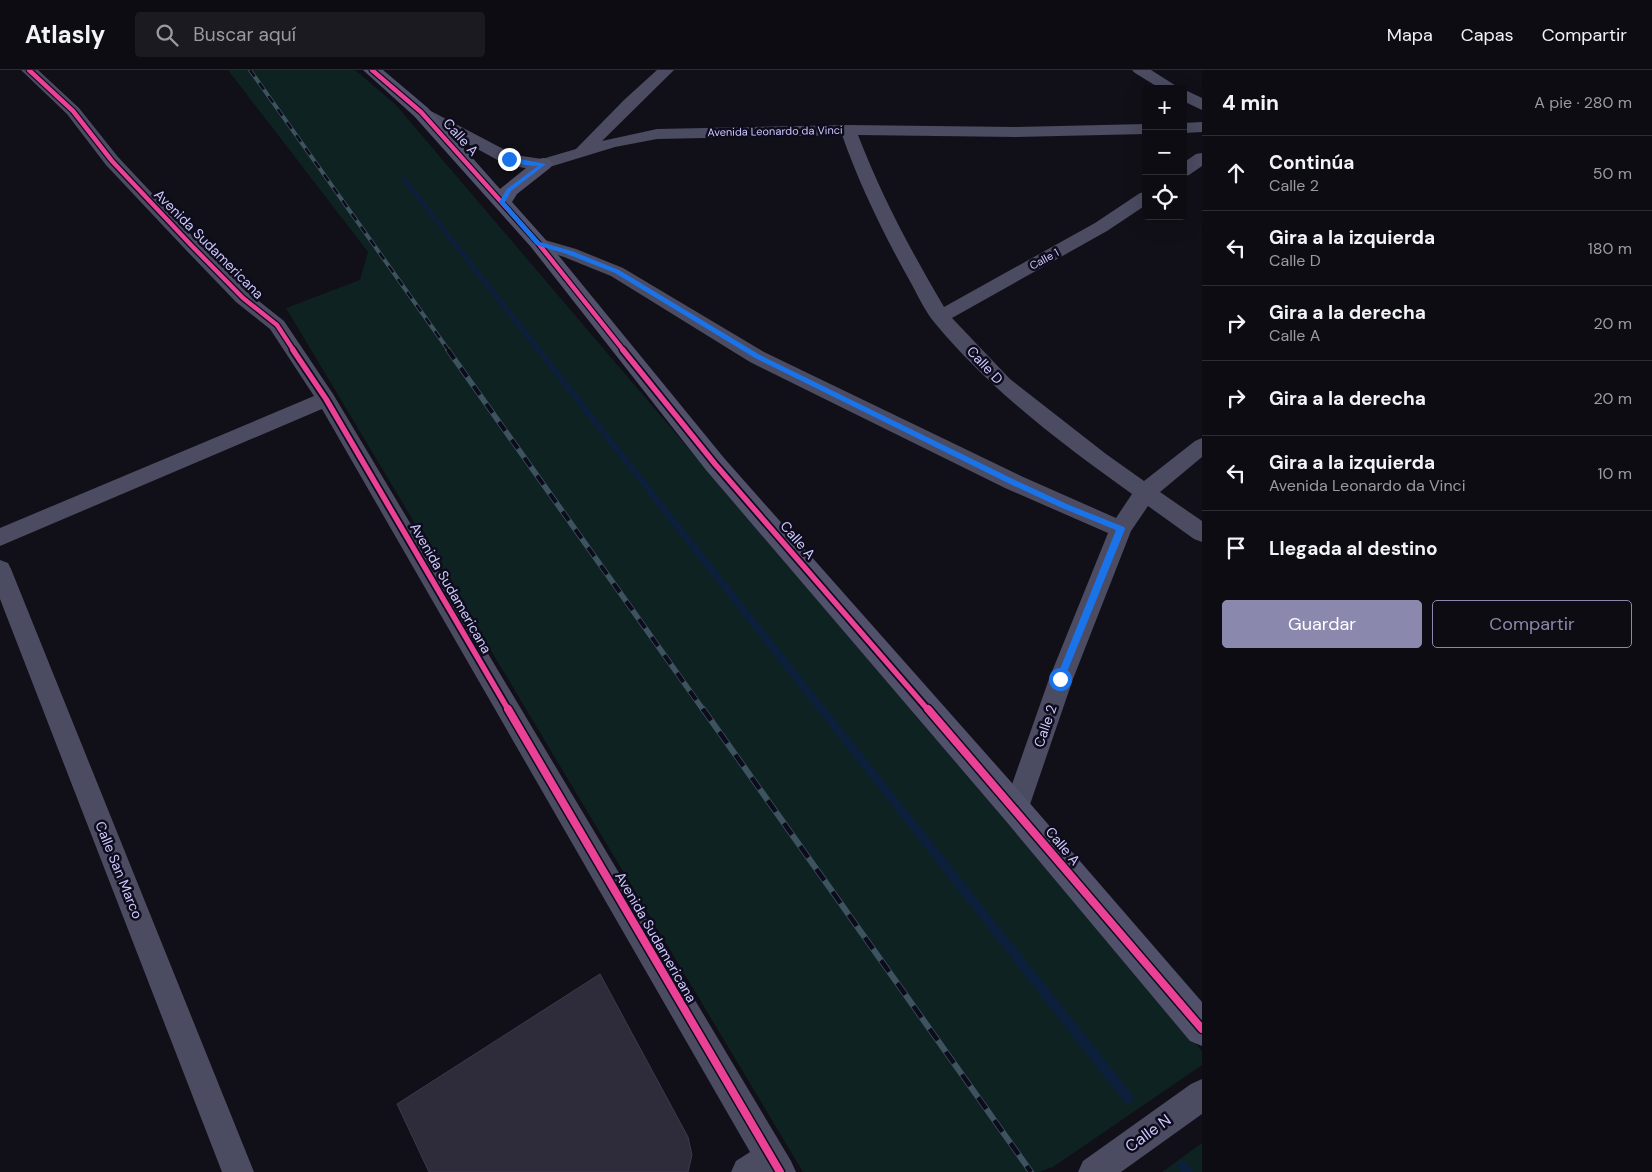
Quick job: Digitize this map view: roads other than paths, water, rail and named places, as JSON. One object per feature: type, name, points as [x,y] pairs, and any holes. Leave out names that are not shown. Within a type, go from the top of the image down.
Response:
[{"type":"street","name":"Avenida Sudamericana","points":[[29,70],[73,111],[112,161],[191,245],[243,298],[277,325],[326,399],[766,1167]]},
{"type":"street","name":"Calle A","points":[[372,70],[421,112],[538,243],[580,298],[715,464],[1016,810],[1202,1029]]},
{"type":"street","points":[[582,152],[630,103],[666,70]]},
{"type":"street","points":[[1140,70],[1166,85]]},
{"type":"street","points":[[1187,96],[1202,105]]},
{"type":"street","name":"Avenida Leonardo da Vinci","points":[[421,112],[509,159],[524,163],[543,164],[582,152],[657,134],[848,130],[1015,132],[1142,129]]},
{"type":"street","points":[[1187,128],[1202,127]]},
{"type":"street","name":"Calle D","points":[[848,130],[867,181],[910,265],[940,317],[1003,384],[1098,459],[1202,534]]},
{"type":"street","points":[[1187,168],[1202,158]]},
{"type":"street","points":[[502,202],[509,190],[543,164]]},
{"type":"street","name":"Calle 1","points":[[940,317],[1101,227],[1142,200]]},
{"type":"street","points":[[538,243],[570,253],[617,272],[758,357],[1013,482],[1121,529]]},
{"type":"street","points":[[0,537],[326,399]]},
{"type":"street","name":"Calle 2","points":[[1016,810],[1060,679],[1121,529],[1145,492],[1202,446]]},
{"type":"street","name":"Calle San Marco","points":[[0,569],[238,1172]]},
{"type":"street","name":"Calle N","points":[[1094,1172],[1202,1095]]},
{"type":"waterway","points":[[404,179],[1128,1098]]},
{"type":"waterway","points":[[1183,1166],[1187,1172]]},
{"type":"railway","points":[[250,70],[449,351]]},
{"type":"railway","points":[[448,350],[704,711]]},
{"type":"railway","points":[[703,709],[1031,1172]]}]
